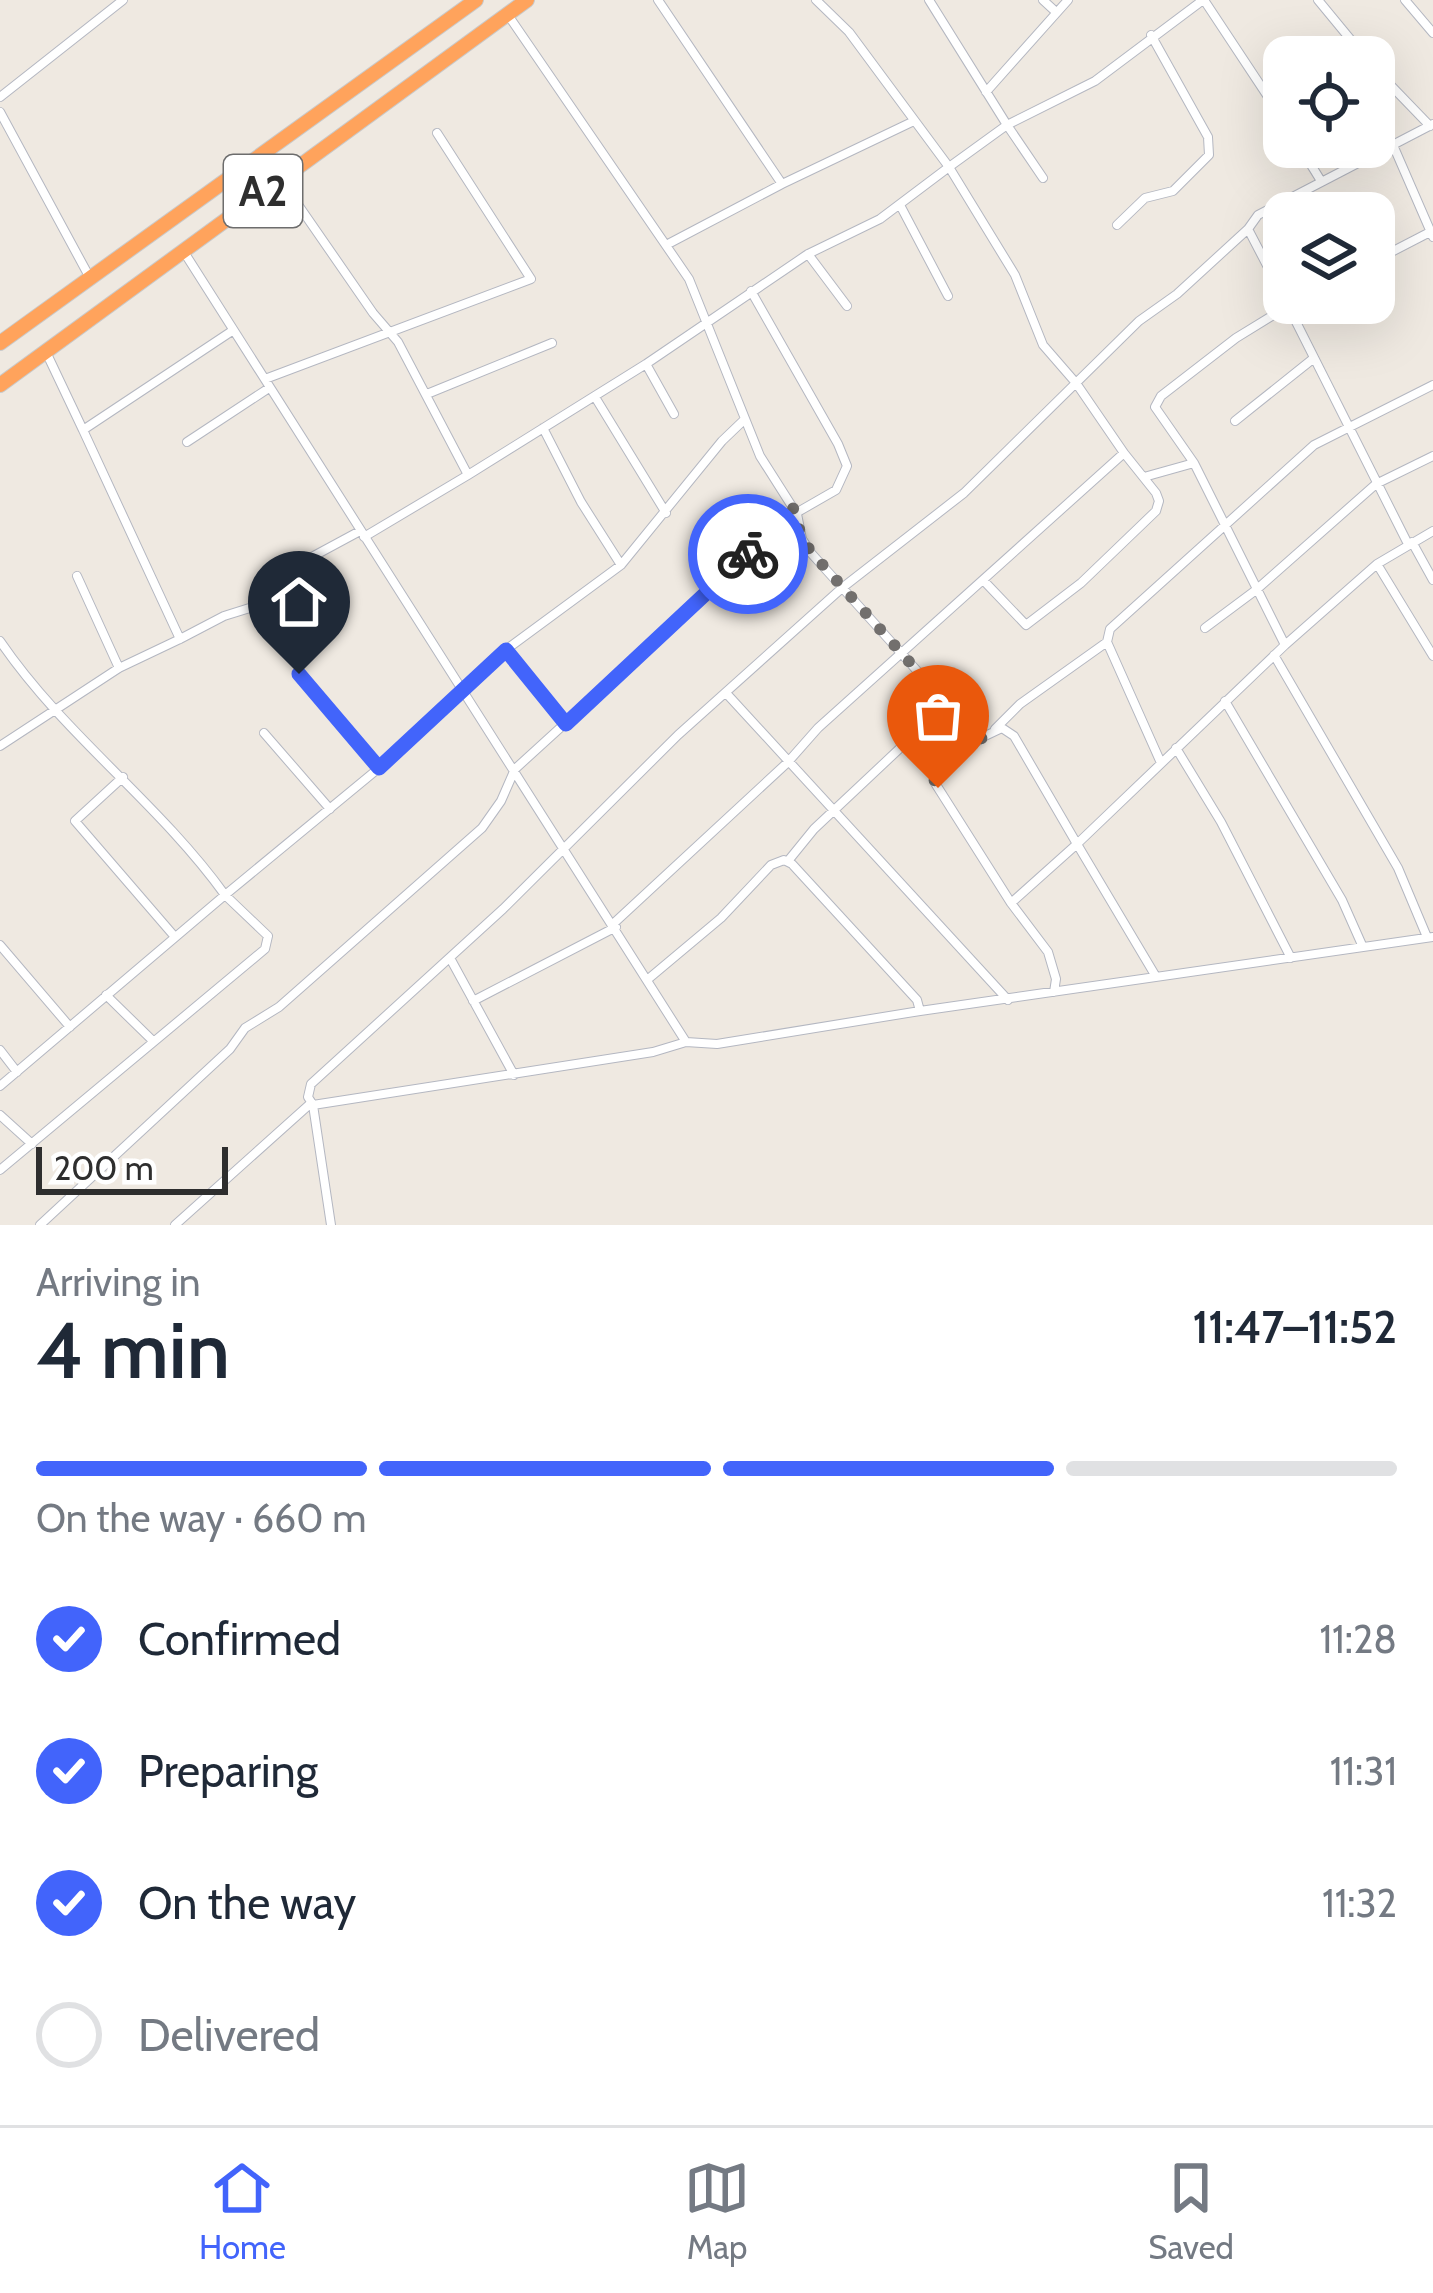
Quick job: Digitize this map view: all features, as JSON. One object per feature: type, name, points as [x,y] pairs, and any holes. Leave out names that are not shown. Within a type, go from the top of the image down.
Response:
[{"type":"highway","name":"A2","points":[[0,343],[476,0]]},
{"type":"highway","name":"A2","points":[[0,386],[527,0]]},
{"type":"highway","points":[[361,82],[360,101],[367,107],[380,106]]},
{"type":"street","points":[[0,97],[123,0]]},
{"type":"street","points":[[658,0],[782,184]]},
{"type":"street","points":[[929,0],[1043,178]]},
{"type":"street","points":[[1043,0],[1056,12]]},
{"type":"street","points":[[986,92],[1067,0]]},
{"type":"street","points":[[0,732],[3,744],[119,668],[224,616],[259,605],[284,572],[468,475],[595,397],[808,254],[901,205],[1007,125],[1095,81],[1203,0],[1263,88]]},
{"type":"street","points":[[1318,0],[1348,36]]},
{"type":"street","points":[[1405,0],[1433,33]]},
{"type":"street","points":[[823,2],[949,166],[1015,275],[1043,345],[1076,383],[1159,501],[1156,512],[1081,583],[1026,625],[983,580]]},
{"type":"street","points":[[507,14],[668,244],[707,321],[760,456],[795,511],[802,539],[901,654],[983,737]]},
{"type":"street","points":[[1118,225],[1145,198],[1173,191],[1209,154],[1208,137],[1151,35]]},
{"type":"street","points":[[1395,89],[1432,125],[1395,143]]},
{"type":"street","points":[[0,112],[90,278]]},
{"type":"street","points":[[668,244],[914,121]]},
{"type":"street","points":[[187,442],[267,384],[532,279],[437,133]]},
{"type":"street","points":[[1395,149],[1432,234],[1395,251]]},
{"type":"street","points":[[1314,168],[1322,181]]},
{"type":"street","points":[[331,1225],[311,1084],[563,851],[678,735],[842,588],[925,527],[1139,321],[1177,294],[1258,215],[1347,168]]},
{"type":"street","points":[[280,178],[389,332],[468,475]]},
{"type":"street","points":[[901,205],[948,296]]},
{"type":"street","points":[[1248,229],[1263,256]]},
{"type":"street","points":[[183,250],[686,1042]]},
{"type":"street","points":[[808,254],[847,306]]},
{"type":"street","points":[[40,1225],[230,1049],[245,1028],[279,1007],[482,829],[501,802],[515,769],[795,511],[836,490],[847,466],[838,444],[751,292]]},
{"type":"street","points":[[1263,319],[1156,401],[1158,412],[1194,463],[1285,645]]},
{"type":"street","points":[[1298,324],[1376,484],[1433,580]]},
{"type":"street","points":[[83,430],[232,332]]},
{"type":"street","points":[[427,394],[552,343]]},
{"type":"street","points":[[46,352],[180,639]]},
{"type":"street","points":[[1234,421],[1314,358]]},
{"type":"street","points":[[646,364],[674,414]]},
{"type":"street","points":[[1161,763],[1106,636],[1314,445],[1433,385]]},
{"type":"street","points":[[595,397],[666,513]]},
{"type":"street","points":[[0,1086],[379,768],[506,650],[621,565],[745,419]]},
{"type":"street","points":[[543,428],[621,565]]},
{"type":"street","points":[[473,1001],[615,925],[818,728],[1124,453]]},
{"type":"street","points":[[1205,628],[1256,590],[1376,484],[1433,456]]},
{"type":"street","points":[[1144,477],[1194,463]]},
{"type":"street","points":[[1011,904],[1285,645],[1377,564],[1433,531]]},
{"type":"street","points":[[1377,564],[1433,656]]},
{"type":"street","points":[[77,577],[119,668]]},
{"type":"street","points":[[0,641],[3,654],[52,711],[123,777],[225,895],[264,930],[269,942],[0,1170]]},
{"type":"street","points":[[993,731],[1020,704],[1108,642]]},
{"type":"street","points":[[506,650],[566,724]]},
{"type":"street","points":[[176,1225],[312,1105],[653,1052],[686,1042],[717,1045],[1155,975],[1430,937],[1398,868],[1274,655]]},
{"type":"street","points":[[299,674],[379,768]]},
{"type":"street","points":[[725,693],[1008,1000]]},
{"type":"street","points":[[1225,701],[1342,900],[1362,945]]},
{"type":"street","points":[[647,980],[722,919],[771,865],[788,861],[833,811],[947,704]]},
{"type":"street","points":[[1054,992],[1056,979],[1048,952],[1011,904],[935,783],[938,771],[1002,728],[1014,736],[1155,975]]},
{"type":"street","points":[[264,733],[330,808]]},
{"type":"street","points":[[1176,748],[1221,822],[1291,958]]},
{"type":"street","points":[[123,777],[75,820],[175,937]]},
{"type":"street","points":[[788,861],[917,1000],[920,1011]]},
{"type":"street","points":[[0,945],[70,1027]]},
{"type":"street","points":[[450,958],[514,1075]]},
{"type":"street","points":[[106,995],[152,1040]]},
{"type":"street","points":[[0,1050],[17,1072]]},
{"type":"street","points":[[0,1114],[32,1144]]},
{"type":"way so far","points":[[748,554],[793,508],[802,539],[812,553],[947,704],[983,737],[938,771],[934,779],[938,788]]},
{"type":"route","points":[[299,674],[379,768],[506,650],[566,724],[748,554]]}]
